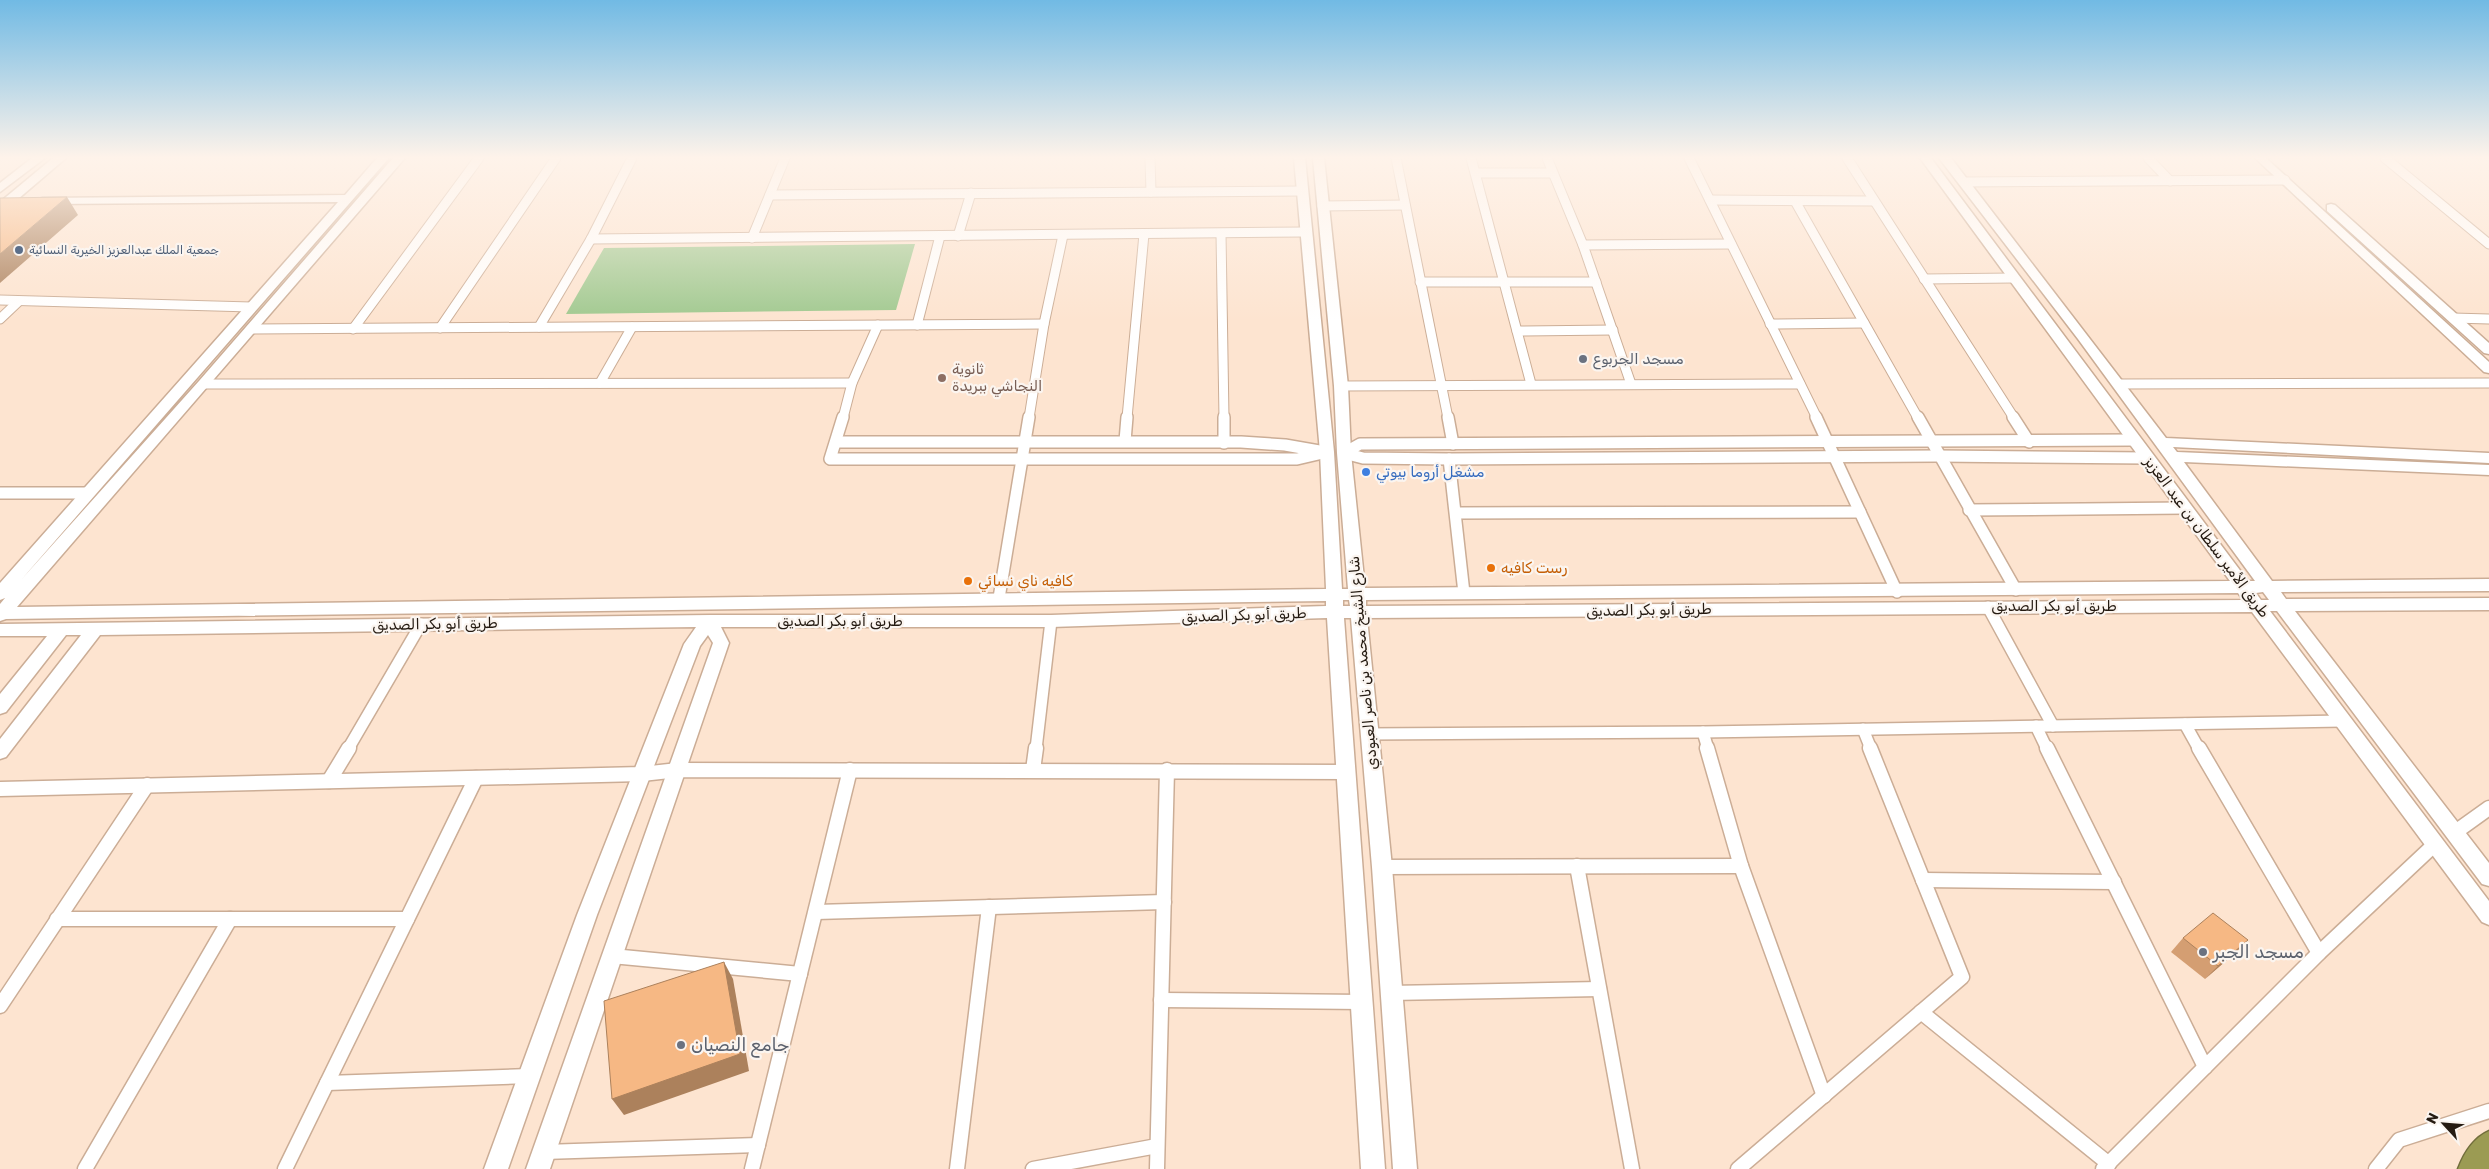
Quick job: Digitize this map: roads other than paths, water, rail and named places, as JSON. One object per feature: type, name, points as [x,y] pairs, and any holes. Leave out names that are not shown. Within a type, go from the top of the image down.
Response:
[{"type":"highway","points":[[2473,1169],[2489,1146]]},
{"type":"main road","name":"طريق الأمير سلطان بن عبد العزيز","points":[[1965,213],[2258,605],[2434,845],[2489,916]]},
{"type":"street","points":[[0,594],[336,213]]},
{"type":"street","points":[[2,613],[204,384],[352,213]]},
{"type":"street","points":[[353,329],[439,213]]},
{"type":"street","points":[[440,328],[519,213]]},
{"type":"street","points":[[539,328],[592,239],[605,213]]},
{"type":"street","points":[[752,238],[763,213]]},
{"type":"street","points":[[958,236],[965,213]]},
{"type":"street","name":"شارع الشيخ محمد بن ناصر العبودي","points":[[1303,213],[1335,453],[1359,595],[1368,734],[1382,867],[1390,993],[1405,1169]]},
{"type":"street","name":"شارع الشيخ محمد بن ناصر العبودي","points":[[1323,213],[1341,386],[1335,453],[1335,604],[1373,1169]]},
{"type":"street","points":[[1406,213],[1452,444]]},
{"type":"street","points":[[1486,213],[1530,384]]},
{"type":"street","points":[[1570,213],[1584,245],[1631,384]]},
{"type":"street","points":[[1716,213],[1835,457],[1897,592]]},
{"type":"street","points":[[1802,213],[1938,456],[2016,590]]},
{"type":"street","points":[[1882,213],[2029,442]]},
{"type":"street","name":"طريق الأمير سلطان بن عبد العزيز","points":[[1987,213],[2162,442],[2280,605],[2489,878]]},
{"type":"street","points":[[2320,213],[2489,369]]},
{"type":"street","points":[[2336,213],[2489,350]]},
{"type":"street","points":[[2451,213],[2489,244]]},
{"type":"street","points":[[592,239],[1304,232]]},
{"type":"street","points":[[1125,441],[1144,234]]},
{"type":"street","points":[[1221,234],[1224,442]]},
{"type":"street","points":[[999,598],[1044,324],[1063,235]]},
{"type":"street","points":[[918,325],[940,236]]},
{"type":"street","points":[[1584,245],[1731,244]]},
{"type":"street","points":[[1924,278],[2013,278]]},
{"type":"street","points":[[1420,282],[1596,282]]},
{"type":"street","points":[[0,300],[251,307]]},
{"type":"street","points":[[0,318],[19,301]]},
{"type":"street","points":[[2453,318],[2489,319]]},
{"type":"street","points":[[1770,324],[1864,323]]},
{"type":"street","points":[[250,330],[1044,324]]},
{"type":"street","points":[[878,325],[852,383],[837,442],[830,459],[1297,459],[1335,453],[1360,444],[1931,443],[2134,440]]},
{"type":"street","points":[[600,383],[632,327]]},
{"type":"street","points":[[1517,331],[1613,330]]},
{"type":"street","points":[[204,384],[852,383]]},
{"type":"street","points":[[2118,384],[2489,383]]},
{"type":"street","points":[[1341,386],[1800,384]]},
{"type":"street","points":[[837,442],[1025,440],[1224,442],[1305,446],[1363,458],[1449,460],[1938,456],[2147,458]]},
{"type":"street","points":[[2162,442],[2489,458]]},
{"type":"street","points":[[2172,457],[2489,470]]},
{"type":"street","points":[[1449,460],[1464,592]]},
{"type":"street","points":[[0,493],[87,493]]},
{"type":"street","points":[[1969,510],[2185,508]]},
{"type":"street","points":[[1456,513],[1860,512]]},
{"type":"street","name":"طريق أبو بكر الصديق","points":[[0,630],[710,621],[1052,621],[1335,604],[1359,595],[1464,592],[1897,592],[2268,586],[2489,585]]},
{"type":"street","name":"طريق أبو بكر الصديق","points":[[2,613],[1234,595],[1335,604],[1360,613],[2489,604]]},
{"type":"street","points":[[1988,607],[2053,726]]},
{"type":"street","points":[[496,1169],[587,915],[692,644],[710,621],[721,642],[541,1160],[758,1145]]},
{"type":"street","points":[[1033,770],[1052,621]]},
{"type":"street","points":[[329,781],[422,624]]},
{"type":"street","points":[[0,752],[95,629]]},
{"type":"street","points":[[0,707],[61,630]]},
{"type":"street","points":[[1368,734],[1703,732],[2342,721]]},
{"type":"street","points":[[2185,724],[2319,953]]},
{"type":"street","points":[[2036,726],[2205,1067]]},
{"type":"street","points":[[1738,1169],[1962,977],[1862,729]]},
{"type":"street","points":[[1703,732],[1741,866],[1824,1096]]},
{"type":"street","points":[[0,789],[642,774],[678,770],[1347,772]]},
{"type":"street","points":[[752,1169],[850,770]]},
{"type":"street","points":[[1157,1169],[1167,770]]},
{"type":"street","points":[[285,1169],[476,778]]},
{"type":"street","points":[[0,1006],[147,785]]},
{"type":"street","points":[[2454,833],[2489,808]]},
{"type":"street","points":[[1921,1012],[2106,1166],[2319,953],[2434,845]]},
{"type":"street","points":[[1577,866],[1632,1169]]},
{"type":"street","points":[[1382,867],[1741,866]]},
{"type":"street","points":[[1923,880],[2114,882]]},
{"type":"street","points":[[816,912],[1164,902]]},
{"type":"street","points":[[957,1169],[989,907]]},
{"type":"street","points":[[85,1169],[230,919]]},
{"type":"street","points":[[57,920],[407,919]]},
{"type":"street","points":[[612,956],[800,974]]},
{"type":"street","points":[[1390,993],[1599,989]]},
{"type":"street","points":[[1161,1000],[1362,1002]]},
{"type":"street","points":[[327,1083],[529,1076]]},
{"type":"street","points":[[2376,1169],[2399,1140],[2489,1111]]},
{"type":"street","points":[[1033,1169],[1157,1146]]},
{"type":"place","name":"جمعية الملك عبدالعزيز الخيرية النسائية","points":[[19,250]]},
{"type":"place","name":"مسجد الجربوع","points":[[1583,359]]},
{"type":"place","name":"ثانوية النجاشي ببريدة","points":[[942,378]]},
{"type":"place","name":"مشغل أروما بيوتي","points":[[1366,472]]},
{"type":"place","name":"رست كافيه","points":[[1491,568]]},
{"type":"place","name":"كافيه ناي نسائي","points":[[968,581]]},
{"type":"place","name":"مسجد الجبر","points":[[2203,952]]},
{"type":"place","name":"جامع النصيان","points":[[681,1045]]}]
